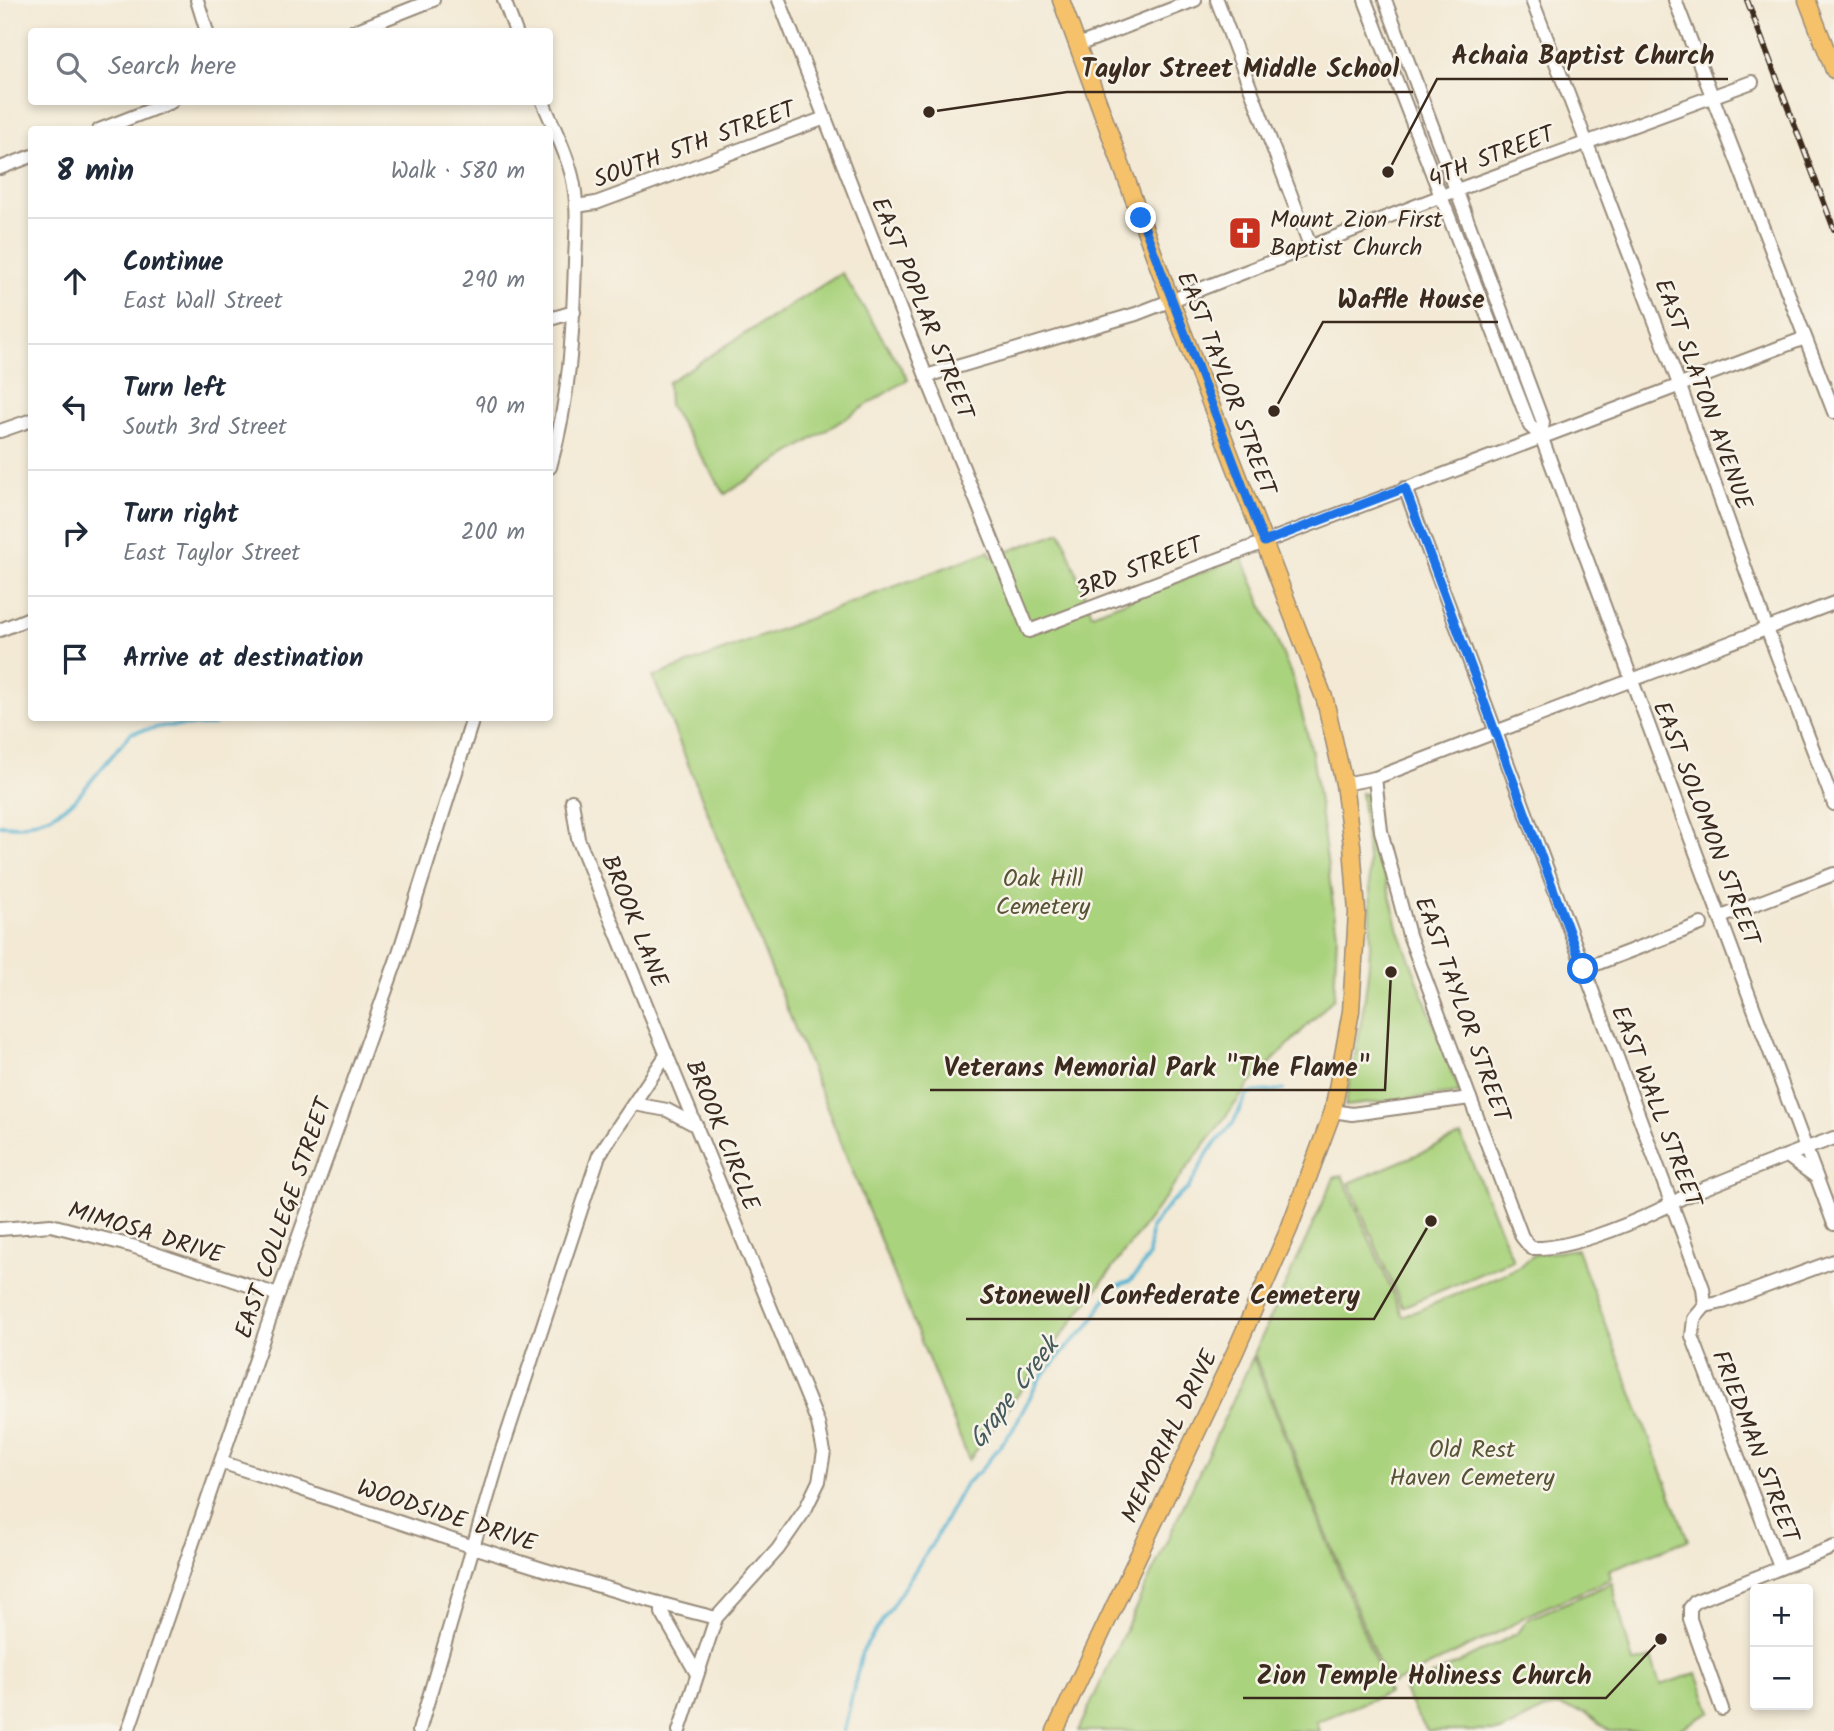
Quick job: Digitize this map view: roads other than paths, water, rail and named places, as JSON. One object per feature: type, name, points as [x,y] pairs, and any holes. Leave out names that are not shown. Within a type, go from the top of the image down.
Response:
[{"type":"main road","name":"EAST TAYLOR STREET","points":[[1061,0],[1171,301],[1325,700],[1344,784]]},
{"type":"main road","points":[[1807,0],[1831,51],[1834,70]]},
{"type":"main road","name":"MEMORIAL DRIVE","points":[[1055,1731],[1235,1352],[1289,1228],[1333,1111],[1351,1011],[1356,948],[1355,876],[1344,784]]},
{"type":"street","points":[[197,0],[206,28]]},
{"type":"street","points":[[362,28],[433,0]]},
{"type":"street","points":[[504,0],[514,28]]},
{"type":"street","name":"EAST POPLAR STREET","points":[[779,0],[926,376],[1030,631]]},
{"type":"street","points":[[1078,45],[1195,0]]},
{"type":"street","points":[[1217,0],[1311,248]]},
{"type":"street","name":"EAST SOLOMON STREET","points":[[1365,0],[1530,426],[1541,436],[1834,1224]]},
{"type":"street","name":"EAST SOLOMON STREET","points":[[1385,0],[1543,422],[1541,436]]},
{"type":"street","name":"EAST SLATON AVENUE","points":[[1532,0],[1679,384],[1834,804]]},
{"type":"street","points":[[1675,0],[1834,412]]},
{"type":"street","name":"4TH STREET","points":[[926,376],[1136,314],[1441,196],[1752,82]]},
{"type":"street","points":[[109,126],[163,105]]},
{"type":"street","points":[[545,105],[572,175],[576,206],[574,312],[569,383],[553,456]]},
{"type":"street","name":"SOUTH 5TH STREET","points":[[576,206],[596,203],[825,118]]},
{"type":"street","points":[[0,168],[28,158]]},
{"type":"street","points":[[553,318],[574,312]]},
{"type":"street","name":"3RD STREET","points":[[1030,631],[1805,338]]},
{"type":"street","points":[[0,431],[28,421]]},
{"type":"street","name":"EAST WALL STREET","points":[[1405,488],[1672,1203],[1703,1288],[1704,1306]]},
{"type":"street","points":[[1344,784],[1375,778],[1494,730],[1834,603]]},
{"type":"street","points":[[0,631],[28,619]]},
{"type":"street","name":"EAST COLLEGE STREET","points":[[128,1731],[398,956],[472,721]]},
{"type":"street","name":"EAST TAYLOR STREET","points":[[1375,778],[1381,831],[1409,935],[1522,1237],[1531,1248],[1577,1241],[1672,1203]]},
{"type":"street","name":"BROOK LANE","points":[[572,801],[578,839],[667,1054]]},
{"type":"street","points":[[1721,917],[1834,874]]},
{"type":"street","points":[[1583,969],[1701,924]]},
{"type":"street","name":"BROOK CIRCLE","points":[[419,1731],[498,1462],[599,1155],[667,1054]]},
{"type":"street","name":"BROOK CIRCLE","points":[[667,1054],[818,1423],[824,1452],[819,1481],[805,1510],[778,1549],[716,1618],[678,1731]]},
{"type":"street","points":[[1333,1111],[1352,1114],[1470,1098]]},
{"type":"street","points":[[634,1104],[667,1110],[697,1126]]},
{"type":"street","points":[[1672,1203],[1834,1138]]},
{"type":"street","points":[[1787,1156],[1816,1177]]},
{"type":"street","name":"MIMOSA DRIVE","points":[[0,1229],[51,1225],[132,1246],[278,1295]]},
{"type":"street","points":[[1704,1306],[1723,1302],[1834,1261]]},
{"type":"street","name":"FRIEDMAN STREET","points":[[1704,1306],[1694,1319],[1692,1336],[1780,1567],[1696,1601],[1690,1608],[1690,1619],[1722,1709]]},
{"type":"street","name":"WOODSIDE DRIVE","points":[[221,1462],[474,1547],[662,1605],[716,1618]]},
{"type":"street","points":[[1780,1567],[1834,1547]]},
{"type":"street","points":[[662,1605],[662,1613],[697,1674]]},
{"type":"waterway","points":[[0,825],[20,826],[51,816],[75,800],[131,733],[164,726],[214,725]]},
{"type":"waterway","name":"Grape Creek","points":[[844,1731],[862,1652],[934,1541],[965,1484],[980,1471],[1012,1431],[1039,1380],[1089,1326],[1112,1288],[1130,1281],[1140,1270],[1149,1256],[1151,1228],[1171,1202],[1188,1189],[1209,1151],[1233,1123],[1247,1095],[1283,1090]]},
{"type":"railway","points":[[1747,0],[1834,229]]},
{"type":"place","name":"Taylor Street Middle School","points":[[929,112]]},
{"type":"place","name":"Achaia Baptist Church","points":[[1388,172]]},
{"type":"place","name":"Mount Zion First Baptist Church","points":[[1245,233]]},
{"type":"place","name":"Waffle House","points":[[1274,411]]},
{"type":"place","name":"Veterans Memorial Park \"The Flame\"","points":[[1391,972]]},
{"type":"place","name":"Stonewell Confederate Cemetery","points":[[1431,1221]]},
{"type":"place","name":"Zion Temple Holiness Church","points":[[1661,1639]]},
{"type":"park label","name":"Oak Hill Cemetery","points":[[1043,892]]},
{"type":"park label","name":"Old Rest Haven Cemetery","points":[[1472,1463]]}]
